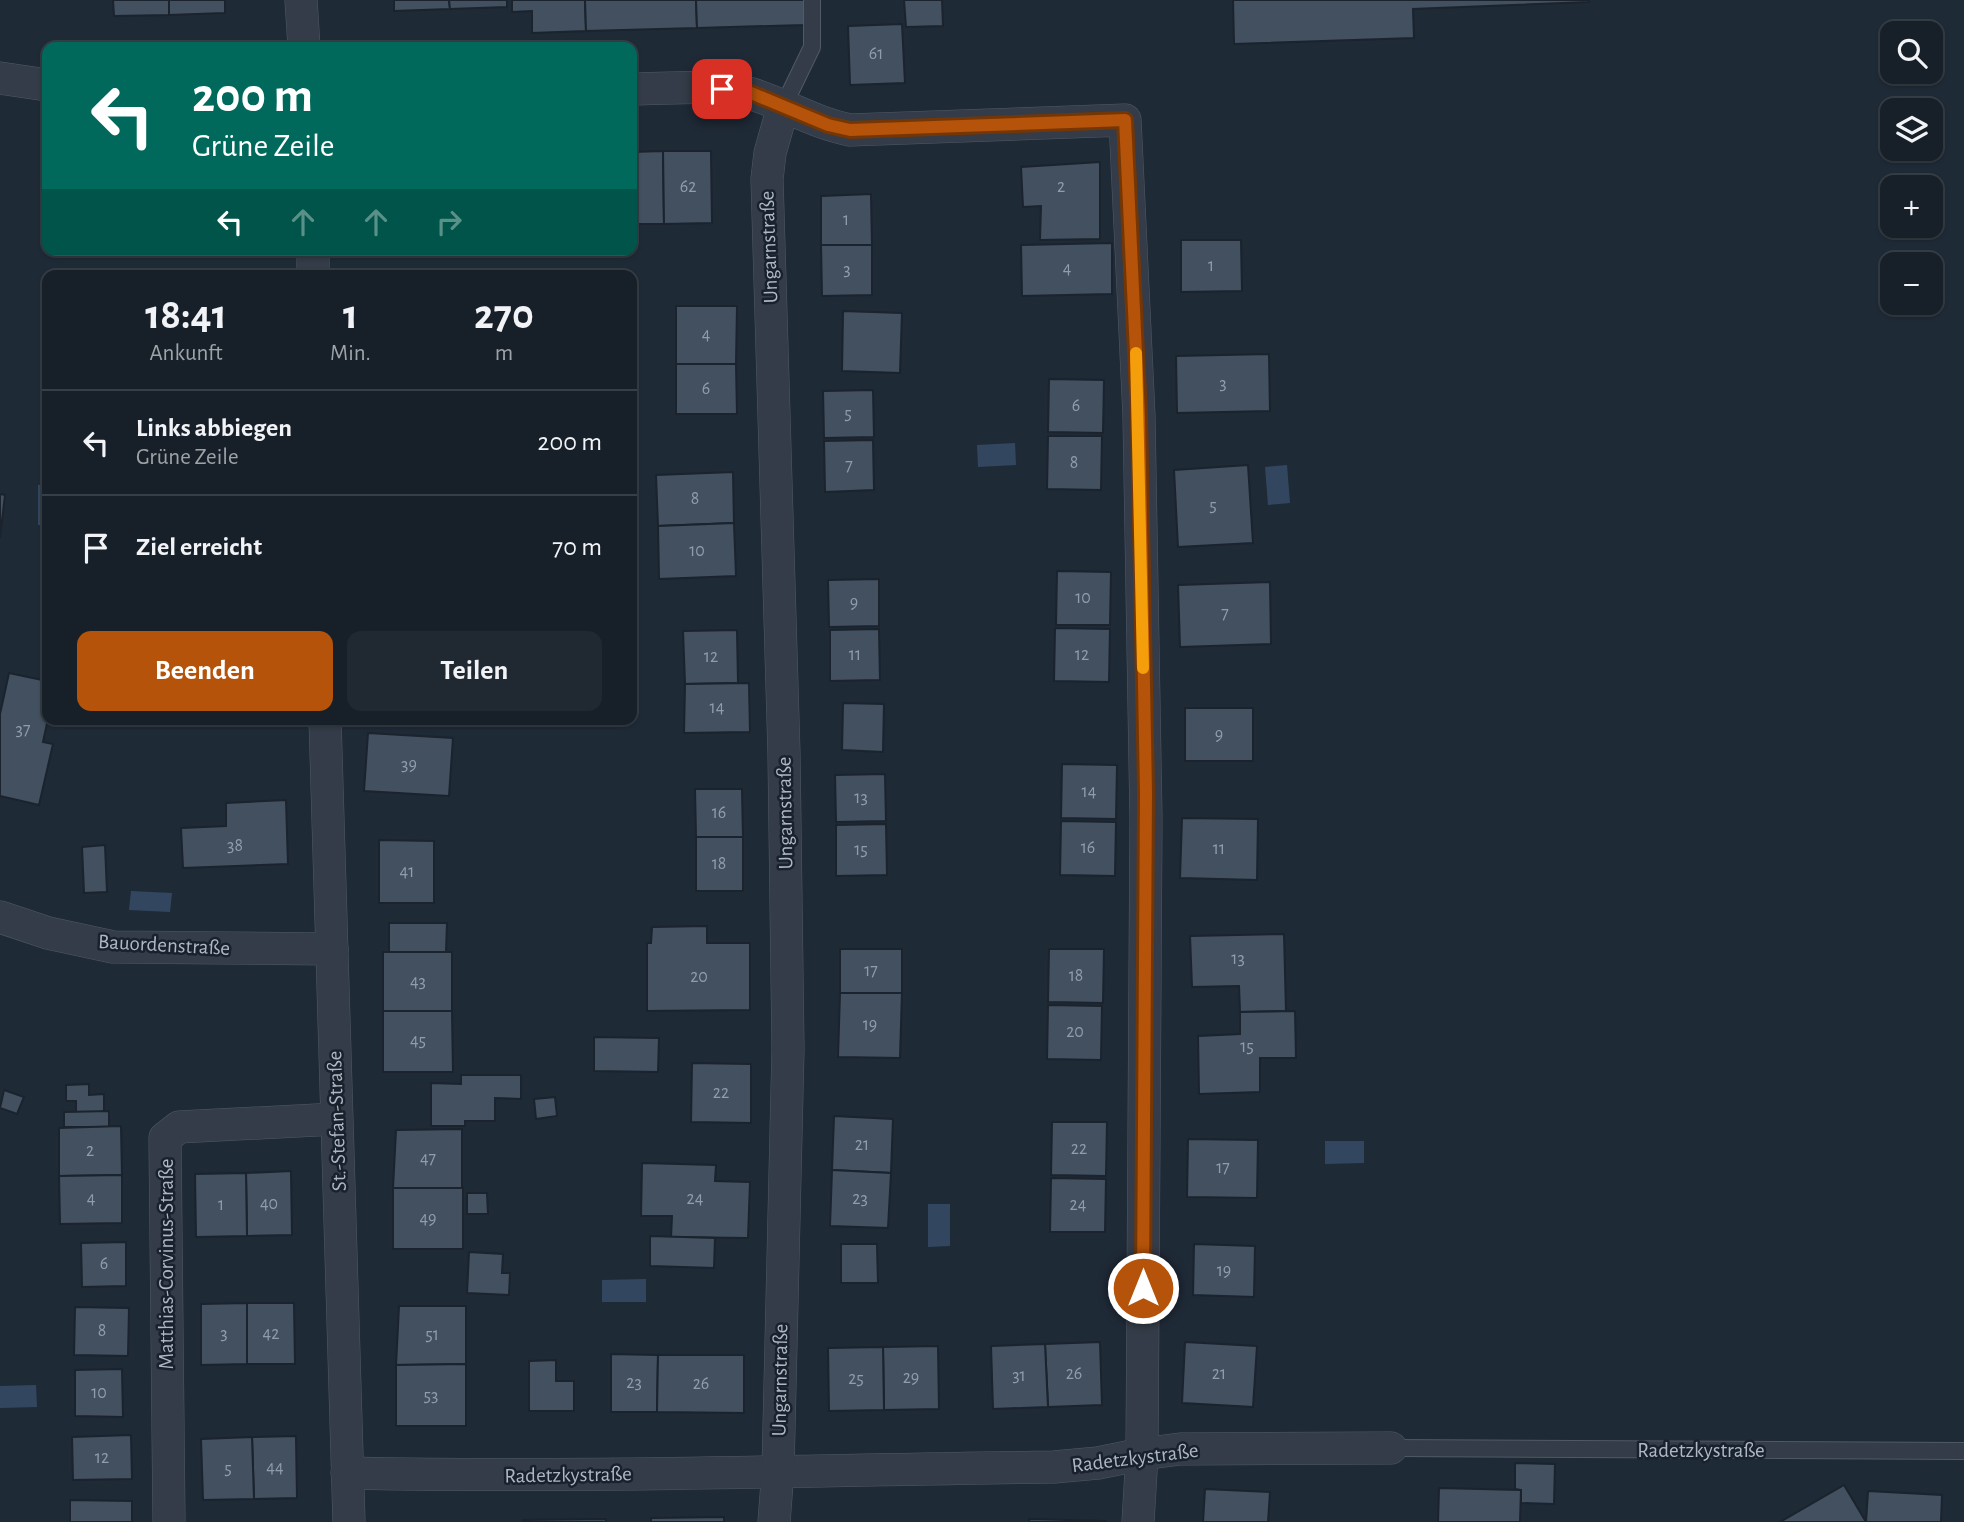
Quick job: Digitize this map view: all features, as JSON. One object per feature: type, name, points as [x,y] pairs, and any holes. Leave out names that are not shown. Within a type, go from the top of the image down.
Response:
[{"type":"street","points":[[302,0],[304,42]]},
{"type":"street","points":[[0,78],[42,84]]},
{"type":"street","points":[[637,89],[722,89],[751,93],[828,125],[850,130],[1125,120],[1139,416],[1146,805],[1142,1454],[1138,1522]]},
{"type":"street","name":"Ungarnstraße","points":[[774,1522],[778,1470],[788,1049],[784,754],[767,179],[770,153],[783,107]]},
{"type":"street","name":"St.-Stefan-Straße","points":[[325,725],[349,1522]]},
{"type":"street","name":"Bauordenstraße","points":[[0,917],[48,933],[113,947],[332,949]]},
{"type":"street","name":"Matthias-Corvinus-Straße","points":[[169,1522],[165,1138],[179,1127],[337,1119]]},
{"type":"street","name":"Radetzkystraße","points":[[347,1474],[501,1477],[1054,1467],[1098,1463],[1180,1449],[1391,1448]]},
{"type":"lane","points":[[783,107],[812,47],[812,0]]},
{"type":"lane","name":"Radetzkystraße","points":[[1391,1448],[1964,1451]]},
{"type":"water","points":[[1015,443],[1016,465],[978,467],[977,445]]},
{"type":"water","points":[[1287,465],[1290,503],[1268,505],[1265,467]]},
{"type":"water","points":[[38,485],[42,485],[42,525],[38,525]]},
{"type":"water","points":[[131,891],[172,893],[170,912],[129,910]]},
{"type":"water","points":[[1325,1141],[1364,1141],[1364,1163],[1325,1164]]},
{"type":"water","points":[[928,1204],[950,1204],[950,1246],[928,1247]]},
{"type":"water","points":[[646,1279],[646,1302],[602,1302],[602,1280]]},
{"type":"water","points":[[36,1385],[37,1407],[0,1408],[0,1386]]},
{"type":"building","points":[[113,0],[169,0],[169,15],[114,16]]},
{"type":"building","points":[[169,0],[225,0],[225,13],[169,15]]},
{"type":"building","points":[[394,0],[449,0],[450,9],[394,11]]},
{"type":"building","points":[[449,0],[507,0],[507,7],[450,9]]},
{"type":"building","points":[[512,0],[585,0],[586,31],[532,33],[532,11],[512,12]]},
{"type":"building","points":[[585,0],[696,0],[697,28],[586,31]]},
{"type":"building","points":[[696,0],[804,0],[804,25],[697,28]]},
{"type":"building","points":[[904,0],[942,0],[943,26],[906,27]]},
{"type":"building","points":[[1233,0],[1589,2],[1413,9],[1414,38],[1234,44]]},
{"type":"building","points":[[902,24],[905,83],[850,85],[848,26]]},
{"type":"building","points":[[663,151],[664,224],[637,224],[637,152]]},
{"type":"building","points":[[663,151],[711,151],[712,223],[664,224]]},
{"type":"building","points":[[1100,162],[1100,239],[1040,240],[1041,206],[1023,207],[1021,167]]},
{"type":"building","points":[[871,194],[872,245],[821,245],[821,196]]},
{"type":"building","points":[[1181,240],[1241,240],[1242,291],[1181,292]]},
{"type":"building","points":[[1112,243],[1112,294],[1022,296],[1021,245]]},
{"type":"building","points":[[821,245],[872,245],[872,295],[822,296]]},
{"type":"building","points":[[676,306],[737,306],[736,364],[676,364]]},
{"type":"building","points":[[843,311],[902,313],[900,373],[842,371]]},
{"type":"building","points":[[1269,354],[1270,411],[1177,413],[1176,356]]},
{"type":"building","points":[[676,364],[736,364],[737,414],[676,414]]},
{"type":"building","points":[[1049,379],[1104,380],[1103,433],[1048,432]]},
{"type":"building","points":[[873,390],[874,437],[824,438],[823,391]]},
{"type":"building","points":[[1048,436],[1102,436],[1101,490],[1047,489]]},
{"type":"building","points":[[873,440],[874,490],[825,492],[824,441]]},
{"type":"building","points":[[1248,465],[1253,543],[1178,547],[1174,470]]},
{"type":"building","points":[[733,472],[734,523],[658,526],[656,475]]},
{"type":"building","points":[[0,494],[5,495],[0,538]]},
{"type":"building","points":[[734,523],[736,576],[659,579],[658,526]]},
{"type":"building","points":[[1057,571],[1111,572],[1110,625],[1056,625]]},
{"type":"building","points":[[879,579],[879,626],[829,627],[828,580]]},
{"type":"building","points":[[1270,582],[1271,644],[1180,647],[1178,585]]},
{"type":"building","points":[[1055,628],[1110,629],[1109,682],[1054,681]]},
{"type":"building","points":[[879,629],[880,680],[830,681],[830,630]]},
{"type":"building","points":[[737,630],[738,683],[685,684],[683,631]]},
{"type":"building","points":[[9,673],[42,680],[42,725],[47,725],[43,742],[53,744],[39,805],[0,796],[0,714]]},
{"type":"building","points":[[749,683],[750,732],[684,733],[685,684]]},
{"type":"building","points":[[843,703],[884,704],[883,752],[842,750]]},
{"type":"building","points":[[1185,708],[1253,708],[1253,761],[1185,761]]},
{"type":"building","points":[[368,733],[453,738],[449,796],[364,791]]},
{"type":"building","points":[[1062,764],[1117,765],[1116,819],[1061,818]]},
{"type":"building","points":[[885,774],[886,821],[836,822],[835,775]]},
{"type":"building","points":[[695,789],[742,789],[743,837],[696,837]]},
{"type":"building","points":[[286,800],[288,864],[183,868],[181,828],[226,826],[226,803]]},
{"type":"building","points":[[1182,818],[1258,819],[1257,880],[1180,878]]},
{"type":"building","points":[[1061,821],[1116,822],[1115,876],[1060,875]]},
{"type":"building","points":[[886,824],[887,875],[836,876],[836,825]]},
{"type":"building","points":[[696,837],[743,837],[743,891],[696,891]]},
{"type":"building","points":[[379,840],[434,841],[434,903],[379,903]]},
{"type":"building","points":[[105,845],[107,892],[84,893],[82,847]]},
{"type":"building","points":[[389,923],[447,923],[446,952],[389,952]]},
{"type":"building","points":[[707,926],[707,943],[750,943],[750,1010],[647,1011],[647,943],[651,943],[652,927]]},
{"type":"building","points":[[1284,934],[1286,1011],[1240,1012],[1239,986],[1192,987],[1190,936]]},
{"type":"building","points":[[840,949],[902,949],[902,993],[840,993]]},
{"type":"building","points":[[1049,949],[1104,949],[1103,1003],[1048,1002]]},
{"type":"building","points":[[383,952],[452,952],[452,1011],[383,1011]]},
{"type":"building","points":[[840,993],[902,993],[900,1058],[838,1057]]},
{"type":"building","points":[[1048,1005],[1102,1006],[1101,1060],[1047,1059]]},
{"type":"building","points":[[383,1011],[452,1011],[453,1072],[383,1072]]},
{"type":"building","points":[[1295,1011],[1296,1058],[1260,1058],[1260,1092],[1199,1094],[1198,1036],[1240,1034],[1240,1012]]},
{"type":"building","points":[[594,1037],[659,1038],[658,1072],[594,1071]]},
{"type":"building","points":[[692,1063],[751,1064],[751,1123],[691,1122]]},
{"type":"building","points":[[461,1075],[521,1075],[521,1099],[495,1098],[495,1121],[465,1121],[465,1126],[431,1126],[431,1083],[461,1084]]},
{"type":"building","points":[[89,1084],[89,1095],[104,1094],[104,1112],[76,1113],[76,1101],[66,1101],[66,1085]]},
{"type":"building","points":[[4,1090],[24,1097],[17,1114],[0,1108]]},
{"type":"building","points":[[555,1097],[557,1116],[536,1119],[534,1099]]},
{"type":"building","points":[[109,1111],[109,1127],[64,1127],[64,1112]]},
{"type":"building","points":[[834,1116],[893,1119],[891,1173],[832,1170]]},
{"type":"building","points":[[1052,1122],[1107,1122],[1106,1176],[1051,1175]]},
{"type":"building","points":[[121,1126],[122,1175],[59,1176],[59,1128]]},
{"type":"building","points":[[462,1129],[462,1188],[393,1188],[396,1130]]},
{"type":"building","points":[[1188,1139],[1258,1140],[1257,1198],[1187,1197]]},
{"type":"building","points":[[642,1163],[716,1165],[715,1181],[750,1182],[748,1238],[671,1237],[672,1216],[641,1216]]},
{"type":"building","points":[[832,1170],[891,1173],[888,1228],[830,1226]]},
{"type":"building","points":[[291,1171],[292,1235],[247,1236],[246,1173]]},
{"type":"building","points":[[246,1173],[247,1236],[196,1237],[195,1174]]},
{"type":"building","points":[[122,1175],[122,1223],[60,1224],[59,1176]]},
{"type":"building","points":[[1051,1178],[1106,1179],[1105,1232],[1050,1232]]},
{"type":"building","points":[[393,1188],[463,1188],[463,1249],[393,1249]]},
{"type":"building","points":[[467,1193],[487,1193],[488,1214],[467,1214]]},
{"type":"building","points":[[650,1236],[715,1238],[714,1268],[650,1266]]},
{"type":"building","points":[[126,1242],[126,1286],[82,1287],[81,1243]]},
{"type":"building","points":[[841,1244],[877,1244],[878,1283],[841,1283]]},
{"type":"building","points":[[1194,1244],[1255,1246],[1254,1297],[1193,1295]]},
{"type":"building","points":[[469,1252],[503,1254],[502,1273],[510,1273],[509,1295],[467,1293]]},
{"type":"building","points":[[247,1303],[247,1364],[201,1365],[201,1304]]},
{"type":"building","points":[[247,1303],[294,1303],[295,1364],[247,1364]]},
{"type":"building","points":[[399,1306],[466,1306],[466,1364],[396,1365]]},
{"type":"building","points":[[75,1307],[129,1308],[128,1356],[74,1355]]},
{"type":"building","points":[[1100,1342],[1102,1405],[1048,1407],[1045,1344]]},
{"type":"building","points":[[1185,1342],[1257,1346],[1253,1407],[1182,1403]]},
{"type":"building","points":[[1045,1344],[1048,1407],[993,1409],[991,1346]]},
{"type":"building","points":[[938,1346],[939,1409],[884,1410],[883,1347]]},
{"type":"building","points":[[883,1347],[884,1410],[829,1411],[828,1348]]},
{"type":"building","points":[[611,1354],[658,1355],[657,1412],[611,1412]]},
{"type":"building","points":[[658,1355],[744,1355],[744,1413],[657,1412]]},
{"type":"building","points":[[556,1360],[556,1381],[574,1381],[574,1411],[529,1411],[529,1361]]},
{"type":"building","points":[[466,1364],[466,1426],[396,1426],[396,1365]]},
{"type":"building","points":[[122,1369],[123,1417],[75,1416],[75,1370]]},
{"type":"building","points":[[131,1435],[132,1479],[73,1480],[72,1437]]},
{"type":"building","points":[[296,1436],[297,1498],[254,1499],[252,1437]]},
{"type":"building","points":[[252,1437],[254,1499],[203,1500],[201,1439]]},
{"type":"building","points":[[1515,1463],[1555,1464],[1554,1504],[1521,1503],[1521,1490],[1515,1489]]},
{"type":"building","points":[[1844,1485],[1866,1522],[1780,1522]]},
{"type":"building","points":[[1439,1488],[1521,1490],[1520,1522],[1438,1522]]},
{"type":"building","points":[[1205,1489],[1270,1492],[1268,1522],[1203,1522]]},
{"type":"building","points":[[1868,1491],[1942,1495],[1941,1522],[1866,1522]]},
{"type":"building","points":[[70,1500],[132,1501],[132,1522],[70,1522]]},
{"type":"building","points":[[724,1517],[724,1522],[651,1522],[651,1518]]},
{"type":"building","points":[[606,1519],[606,1522],[523,1522],[523,1520]]},
{"type":"building","points":[[1029,1519],[1106,1521],[1106,1522],[1029,1522]]},
{"type":"slow traffic","points":[[1136,353],[1143,668]]},
{"type":"route","points":[[722,89],[751,93],[828,125],[850,130],[1125,120],[1139,416],[1146,792],[1143,1288]]}]
